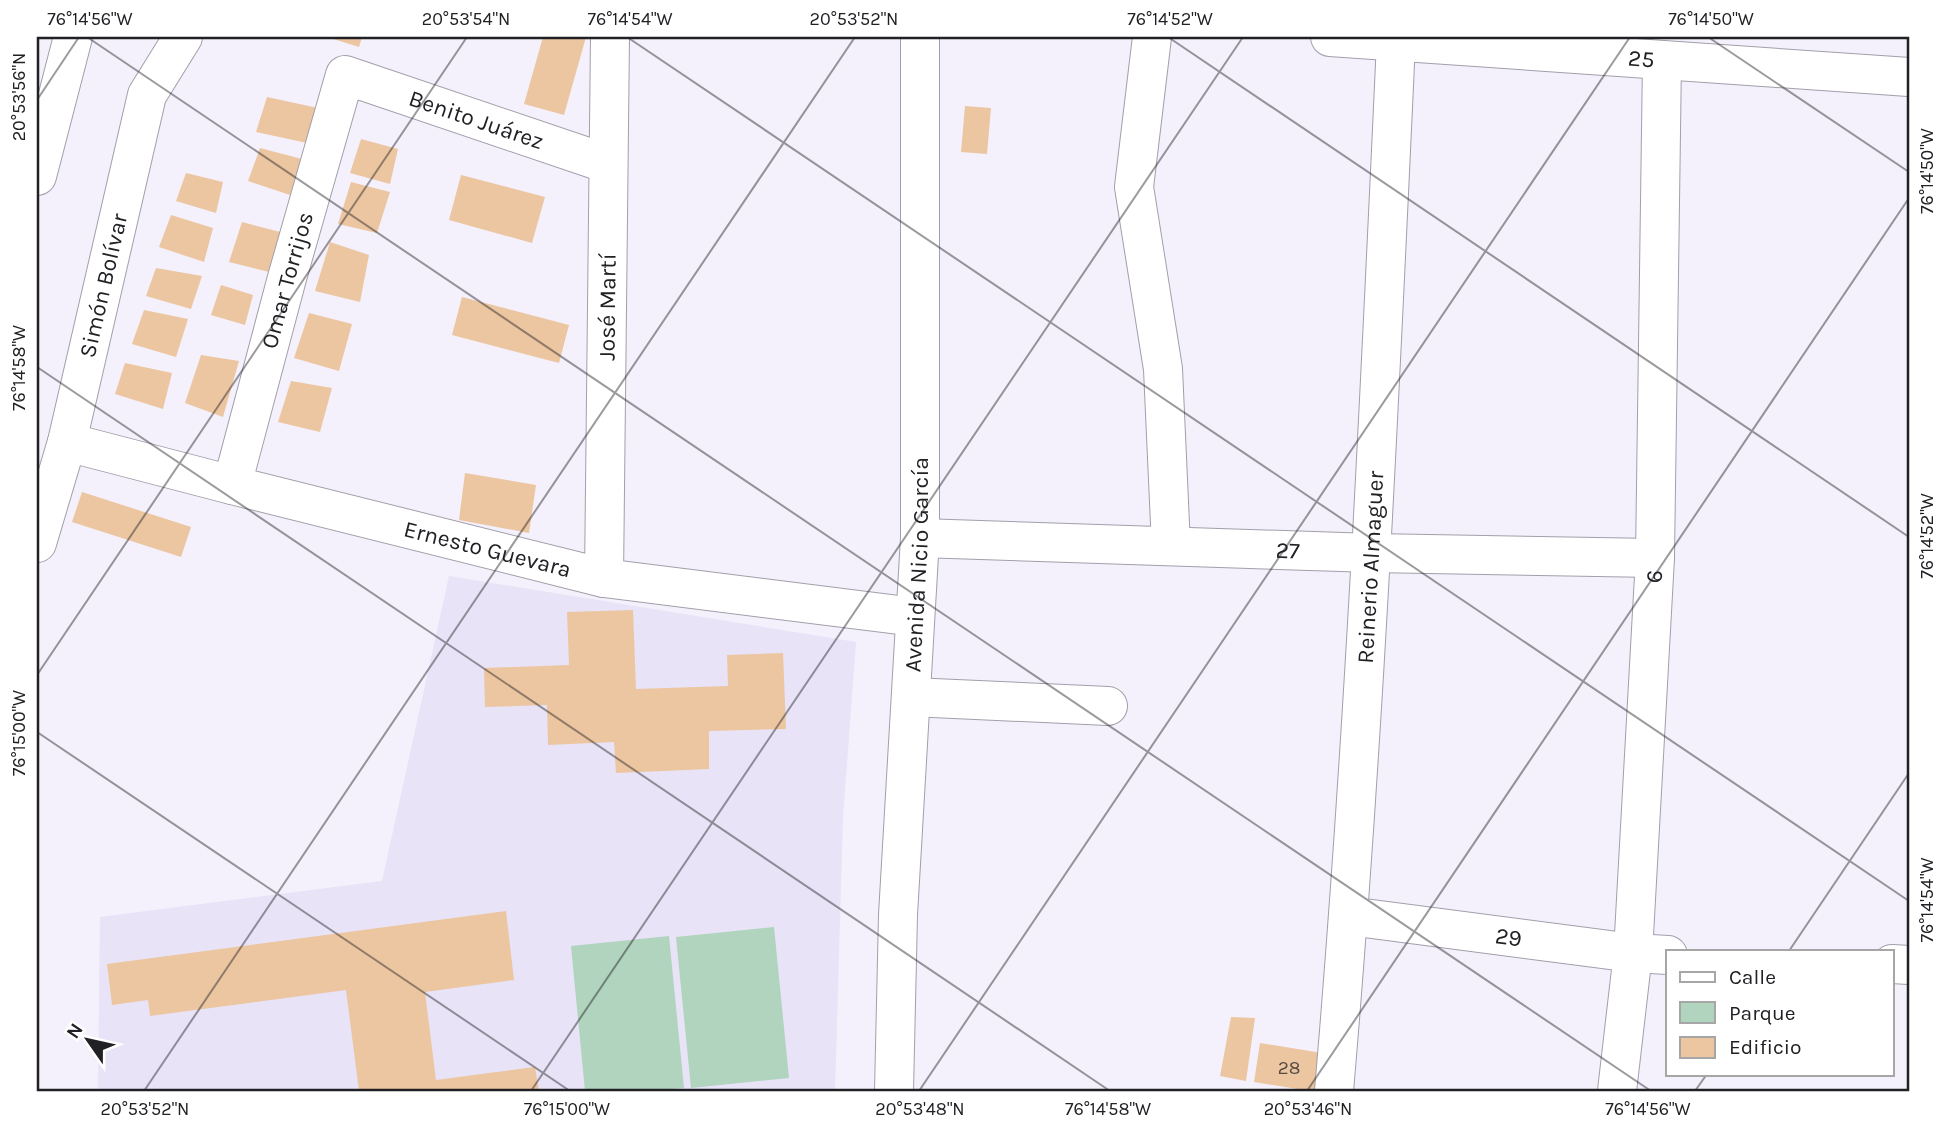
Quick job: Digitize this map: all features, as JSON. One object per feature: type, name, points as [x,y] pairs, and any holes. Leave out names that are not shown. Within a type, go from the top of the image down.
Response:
[{"type":"street","points":[[37,176],[73,37]]},
{"type":"street","name":"Simón Bolívar","points":[[37,542],[68,442],[147,95],[183,37]]},
{"type":"street","name":"José Martí","points":[[604,578],[610,37]]},
{"type":"street","name":"Avenida Nicio García","points":[[894,1091],[898,915],[920,538],[920,37]]},
{"type":"street","points":[[1152,37],[1134,187],[1163,369],[1171,546]]},
{"type":"street","name":"25","points":[[1330,37],[1909,77]]},
{"type":"street","name":"Reinerio Almaguer","points":[[1334,1091],[1349,916],[1372,554],[1396,42]]},
{"type":"street","name":"6","points":[[1616,1091],[1650,954],[1662,60]]},
{"type":"street","name":"Benito Juárez","points":[[345,75],[608,164]]},
{"type":"street","name":"Omar Torrijos","points":[[232,485],[290,266],[345,75]]},
{"type":"street","name":"Ernesto Guevara","points":[[68,442],[604,578],[915,617]]},
{"type":"street","name":"27","points":[[920,538],[1372,554],[1656,558]]},
{"type":"street","points":[[911,697],[1108,706]]},
{"type":"street","name":"29","points":[[1349,916],[1650,954]]},
{"type":"shaded area","points":[[449,576],[856,642],[843,817],[835,1091],[98,1091],[100,917],[382,881]]},
{"type":"green space","points":[[774,927],[789,1078],[691,1088],[676,937]]},
{"type":"green space","points":[[669,936],[684,1088],[585,1091],[571,946]]},
{"type":"building","points":[[327,37],[362,37],[359,47]]},
{"type":"building","points":[[543,37],[586,37],[564,115],[524,104]]},
{"type":"building","points":[[267,97],[318,108],[307,143],[256,132]]},
{"type":"building","points":[[965,106],[991,108],[987,154],[961,152]]},
{"type":"building","points":[[361,139],[398,149],[390,184],[350,173]]},
{"type":"building","points":[[260,148],[302,159],[290,195],[248,181]]},
{"type":"building","points":[[186,173],[223,182],[216,213],[176,201]]},
{"type":"building","points":[[461,175],[545,197],[532,243],[449,220]]},
{"type":"building","points":[[351,182],[390,192],[377,233],[338,224]]},
{"type":"building","points":[[171,215],[213,228],[204,262],[159,247]]},
{"type":"building","points":[[242,222],[284,233],[269,272],[229,262]]},
{"type":"building","points":[[330,242],[369,255],[360,302],[315,291]]},
{"type":"building","points":[[156,268],[202,276],[191,309],[146,296]]},
{"type":"building","points":[[221,285],[253,295],[245,325],[211,315]]},
{"type":"building","points":[[462,297],[569,325],[559,363],[452,335]]},
{"type":"building","points":[[144,310],[188,319],[176,357],[132,344]]},
{"type":"building","points":[[309,313],[352,324],[339,371],[294,358]]},
{"type":"building","points":[[201,355],[239,361],[223,417],[185,403]]},
{"type":"building","points":[[125,363],[172,373],[163,409],[115,394]]},
{"type":"building","points":[[291,381],[332,388],[320,432],[278,422]]},
{"type":"building","points":[[465,473],[536,485],[529,533],[459,520]]},
{"type":"building","points":[[82,492],[191,527],[181,557],[72,522]]},
{"type":"building","points":[[633,610],[636,689],[728,686],[727,655],[783,653],[786,729],[709,731],[709,769],[616,773],[614,742],[548,745],[547,705],[485,707],[484,668],[569,665],[567,612]]},
{"type":"building","points":[[506,911],[514,980],[425,992],[436,1080],[535,1067],[539,1091],[359,1091],[346,990],[150,1016],[148,1000],[112,1005],[107,964]]},
{"type":"building","points":[[1231,1017],[1255,1018],[1246,1081],[1220,1076]]},
{"type":"building","points":[[1260,1043],[1322,1053],[1319,1091],[1254,1082]]}]
